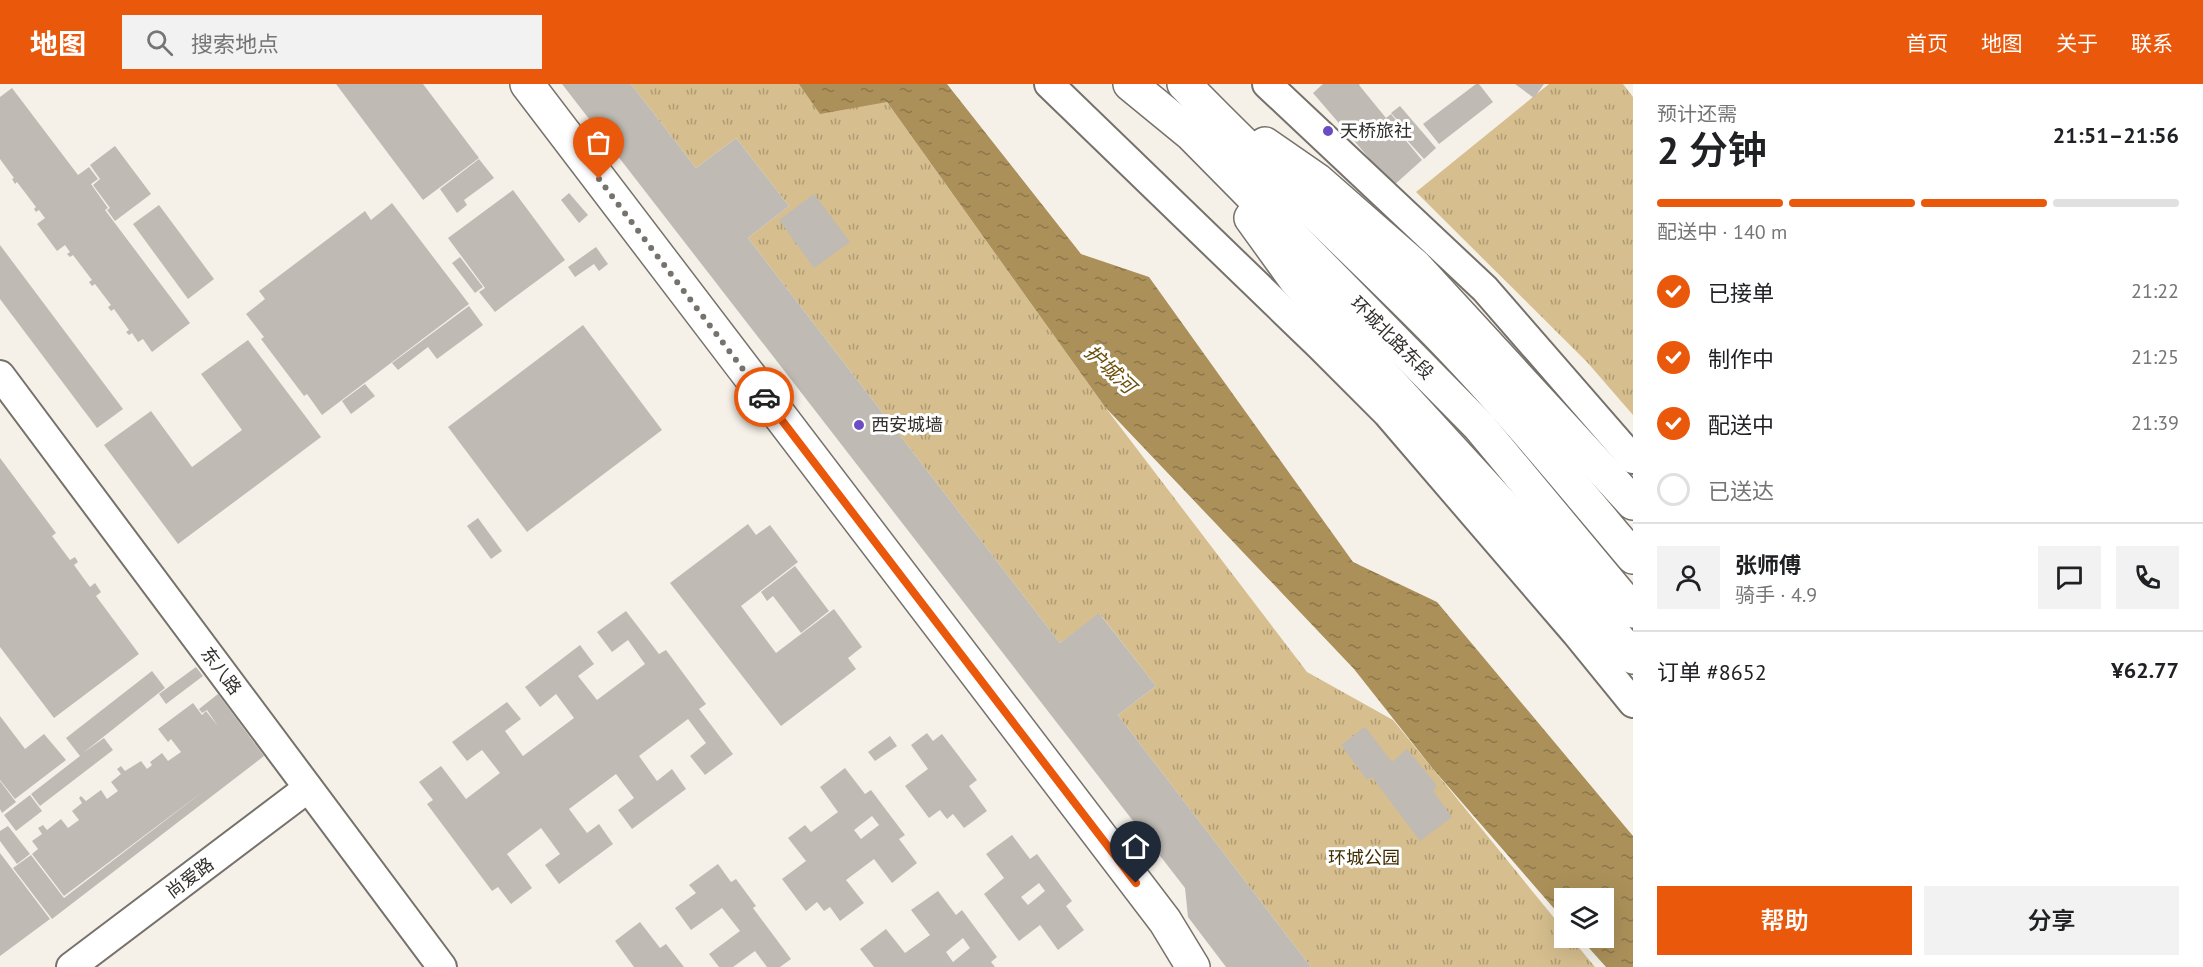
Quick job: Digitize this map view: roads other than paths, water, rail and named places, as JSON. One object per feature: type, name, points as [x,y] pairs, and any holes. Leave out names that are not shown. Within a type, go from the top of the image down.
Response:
[{"type":"main road","points":[[527,84],[1165,921],[1193,967]]},
{"type":"main road","name":"环城北路东段","points":[[1130,84],[1191,134],[1479,426],[1633,610]]},
{"type":"main road","points":[[1190,91],[1426,255],[1633,503]]},
{"type":"main road","name":"环城北路东段","points":[[1190,91],[1440,336],[1556,465],[1633,557]]},
{"type":"main road","points":[[1191,134],[1296,279],[1548,555],[1633,657]]},
{"type":"street","points":[[1049,84],[1387,413],[1576,633],[1633,703]]},
{"type":"street","points":[[1267,84],[1426,255],[1485,289],[1633,459]]},
{"type":"street","name":"东八路","points":[[0,375],[442,967]]},
{"type":"street","name":"尚爱路","points":[[71,967],[308,788]]},
{"type":"water","name":"护城河","points":[[799,84],[947,84],[1081,254],[1149,277],[1353,562],[1437,602],[1633,836],[1633,967],[1606,967],[1589,948],[1614,948],[1614,888],[1554,888],[1554,908],[1433,769],[1354,669],[1105,407],[887,102],[820,114]]},
{"type":"place","name":"天桥旅社","points":[[1328,131]]},
{"type":"place","name":"西安城墙","points":[[859,425]]},
{"type":"park label","name":"环城公园","points":[[1364,858]]}]
